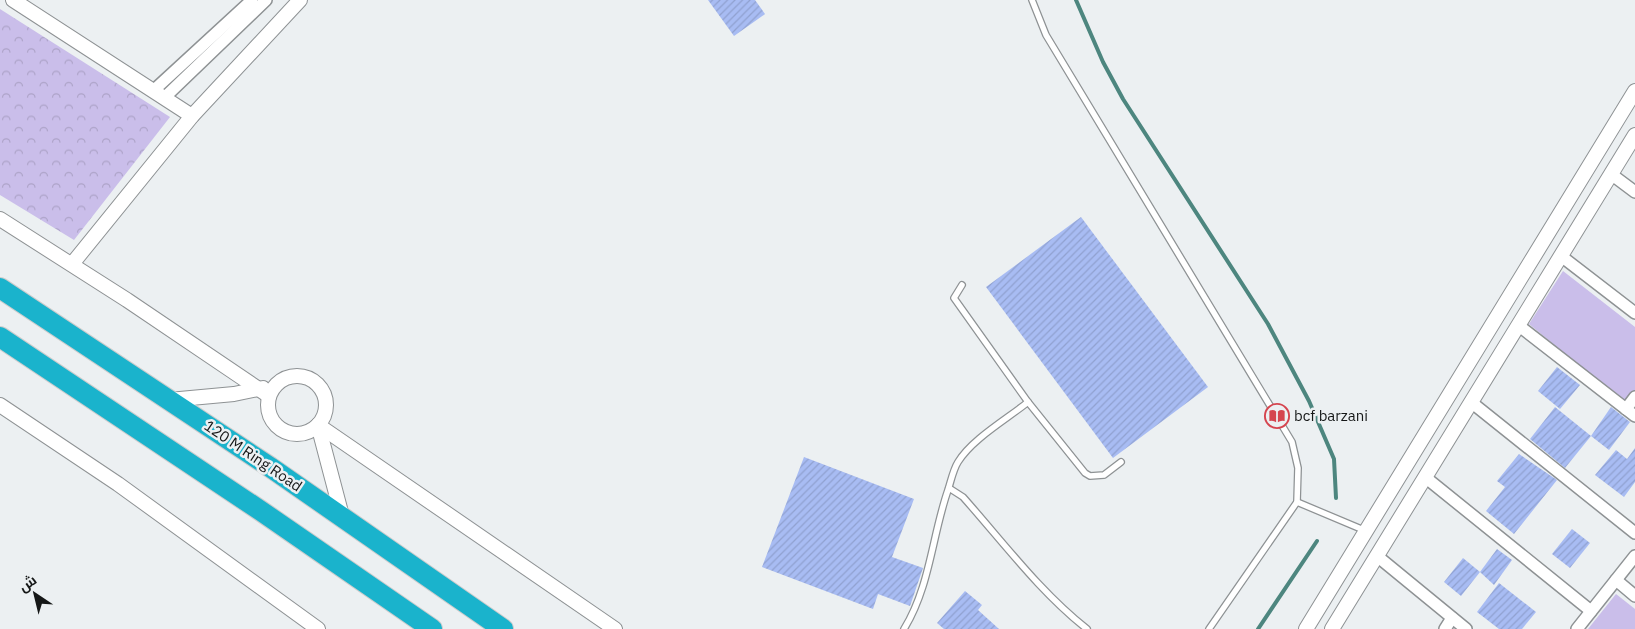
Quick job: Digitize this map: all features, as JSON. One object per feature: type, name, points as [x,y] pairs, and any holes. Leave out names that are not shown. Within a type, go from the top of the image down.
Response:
[{"type":"highway","name":"120 M Ring Road","points":[[0,288],[342,516],[503,629]]},
{"type":"highway","points":[[0,337],[261,511],[432,629]]},
{"type":"street","points":[[13,0],[192,116]]},
{"type":"street","points":[[158,94],[176,70],[252,0]]},
{"type":"street","points":[[158,94],[185,78],[266,0]]},
{"type":"street","points":[[72,264],[192,116],[300,0]]},
{"type":"street","points":[[176,70],[185,78]]},
{"type":"street","points":[[1306,629],[1635,91]]},
{"type":"street","points":[[1332,629],[1635,135]]},
{"type":"street","points":[[1611,174],[1635,192]]},
{"type":"street","points":[[0,219],[268,390]]},
{"type":"street","points":[[1561,256],[1635,313]]},
{"type":"street","points":[[1518,283],[1536,296]]},
{"type":"street","points":[[1518,325],[1630,412],[1635,397]]},
{"type":"street","points":[[169,400],[268,390],[294,376],[304,377],[313,381],[323,392],[326,407],[323,417],[318,425],[302,434],[284,431],[271,419],[268,410],[268,390]]},
{"type":"street","points":[[1472,402],[1635,533]]},
{"type":"street","points":[[0,405],[118,484],[318,629]]},
{"type":"street","points":[[318,425],[342,516]]},
{"type":"street","points":[[318,425],[614,629]]},
{"type":"street","points":[[1425,477],[1591,611]]},
{"type":"street","points":[[1377,556],[1466,629]]},
{"type":"street","points":[[1576,629],[1635,556]]},
{"type":"street","points":[[1616,580],[1635,596]]},
{"type":"street","points":[[1445,629],[1452,618]]},
{"type":"lane","points":[[1032,0],[1046,36],[1292,442],[1298,468],[1297,502],[1209,629]]},
{"type":"lane","points":[[962,285],[954,298],[1028,402],[1090,476],[1104,475],[1121,462]]},
{"type":"lane","points":[[904,629],[910,620],[929,565],[941,509],[957,463],[967,450],[1028,402]]},
{"type":"lane","points":[[948,488],[963,497],[1048,593],[1068,614],[1087,629]]},
{"type":"lane","points":[[1297,502],[1366,531]]},
{"type":"green space","points":[[0,9],[170,117],[74,240],[0,195]]},
{"type":"green space","points":[[1563,271],[1635,327],[1635,393],[1626,404],[1529,324]]},
{"type":"green space","points":[[1616,594],[1635,609],[1635,629],[1588,629]]},
{"type":"building","points":[[708,0],[755,0],[765,14],[734,36]]},
{"type":"building","points":[[1081,217],[1208,387],[1113,458],[986,287]]},
{"type":"building","points":[[1557,367],[1580,385],[1560,409],[1538,391]]},
{"type":"building","points":[[1555,407],[1591,436],[1565,468],[1530,439]]},
{"type":"building","points":[[1611,407],[1630,422],[1609,450],[1591,436]]},
{"type":"building","points":[[1635,448],[1635,482],[1624,497],[1595,475],[1616,450],[1627,459]]},
{"type":"building","points":[[1519,454],[1557,480],[1514,534],[1486,511],[1505,487],[1497,481]]},
{"type":"building","points":[[804,457],[914,499],[892,557],[923,568],[910,606],[878,594],[873,609],[762,567]]},
{"type":"building","points":[[1572,529],[1590,543],[1570,568],[1552,554]]},
{"type":"building","points":[[1497,549],[1512,560],[1494,585],[1480,572]]},
{"type":"building","points":[[1463,558],[1480,572],[1461,596],[1444,582]]},
{"type":"building","points":[[1499,583],[1536,612],[1522,629],[1499,629],[1477,612]]},
{"type":"building","points":[[965,591],[982,605],[978,610],[999,629],[944,629],[937,623]]},
{"type":"waterway","points":[[1076,0],[1103,62],[1123,99],[1268,324],[1309,401],[1334,459],[1336,498]]},
{"type":"waterway","points":[[1258,629],[1317,541]]},
{"type":"place","name":"bcf barzani","points":[[1277,416]]}]
